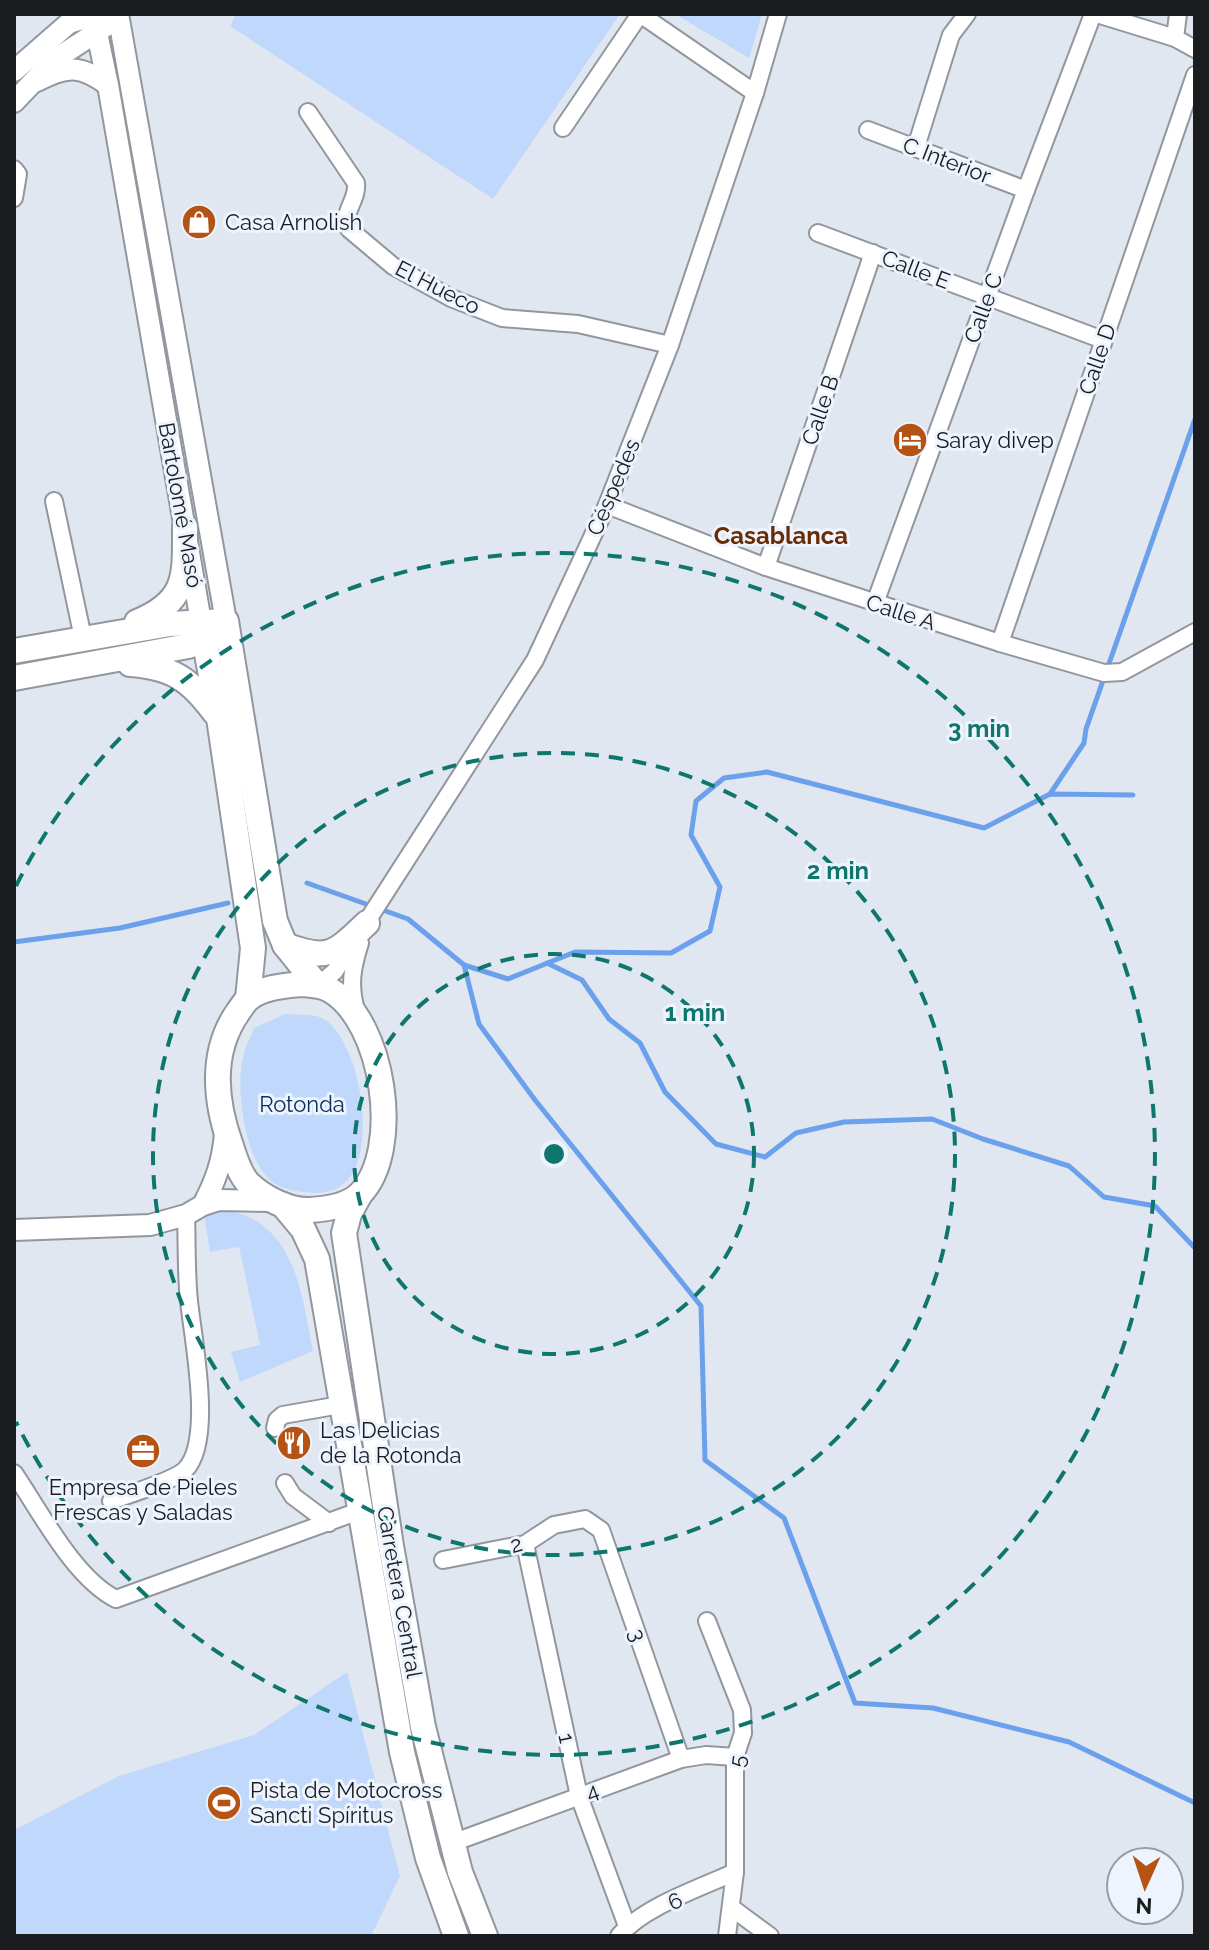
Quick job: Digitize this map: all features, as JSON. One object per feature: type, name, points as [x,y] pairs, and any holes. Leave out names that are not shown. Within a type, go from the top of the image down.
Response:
[{"type":"highway","points":[[114,633],[165,607],[177,594],[185,573],[185,527]]},
{"type":"highway","points":[[14,651],[114,633],[203,631],[227,625]]},
{"type":"highway","name":"Bartolomé Masó","points":[[227,625],[275,921],[285,945],[318,985]]},
{"type":"highway","points":[[14,678],[188,646],[203,631]]},
{"type":"highway","name":"Bartolomé Masó","points":[[203,631],[253,948],[248,999]]},
{"type":"highway","points":[[80,666],[116,663],[154,666],[183,677],[219,718]]},
{"type":"highway","points":[[285,945],[317,955],[327,953],[340,948],[369,919]]},
{"type":"highway","points":[[318,985],[340,998],[358,1019],[374,1051],[382,1094],[382,1147],[374,1176],[359,1196],[336,1207],[305,1210],[279,1203],[249,1184],[237,1163],[225,1130],[218,1097],[220,1051],[231,1022],[248,999],[283,986],[318,985]]},
{"type":"highway","name":"Carretera Central","points":[[359,1196],[349,1214],[344,1233],[347,1265],[415,1681],[423,1727],[452,1843],[485,1936]]},
{"type":"highway","name":"Carretera Central","points":[[279,1203],[303,1229],[317,1259],[402,1752],[428,1858],[456,1936]]},
{"type":"main road","points":[[14,70],[62,14]]},
{"type":"main road","points":[[14,70],[69,23],[103,18]]},
{"type":"main road","points":[[14,102],[54,60],[103,18]]},
{"type":"main road","name":"Bartolomé Masó","points":[[103,18],[108,85],[203,631]]},
{"type":"main road","name":"Bartolomé Masó","points":[[103,18],[227,625]]},
{"type":"main road","points":[[30,85],[61,71],[80,69],[91,72],[108,85]]},
{"type":"main road","points":[[195,1210],[223,1157],[225,1130]]},
{"type":"main road","points":[[14,1230],[150,1225],[232,1200],[279,1203]]},
{"type":"street","points":[[563,128],[640,14],[755,93]]},
{"type":"street","name":"Céspedes","points":[[318,985],[335,971],[535,660],[607,505],[670,345],[755,93],[778,14]]},
{"type":"street","points":[[916,147],[951,35],[967,14]]},
{"type":"street","points":[[1095,14],[1175,38],[1195,49]]},
{"type":"street","name":"Calle C","points":[[875,603],[1026,190],[1095,14]]},
{"type":"street","points":[[1175,38],[1178,14]]},
{"type":"street","name":"Calle D","points":[[1000,643],[1195,75]]},
{"type":"street","name":"El Hueco","points":[[308,112],[356,183],[356,196],[346,215],[349,229],[393,266],[451,298],[502,318],[578,324],[670,345]]},
{"type":"street","name":"C Interior","points":[[868,130],[1026,190]]},
{"type":"street","points":[[14,169],[18,174],[14,198]]},
{"type":"street","name":"Calle E","points":[[818,233],[1103,340]]},
{"type":"street","name":"Calle B","points":[[766,567],[873,253]]},
{"type":"street","points":[[54,501],[83,638]]},
{"type":"street","name":"Calle A","points":[[607,505],[766,567],[1000,643],[1107,673],[1122,672],[1195,632]]},
{"type":"street","name":"Céspedes","points":[[358,1019],[351,992],[351,970],[369,919]]},
{"type":"street","points":[[111,1501],[183,1473],[191,1462],[196,1446],[200,1381],[189,1300],[195,1210]]},
{"type":"street","points":[[275,1428],[277,1420],[283,1415],[340,1405]]},
{"type":"street","points":[[14,1473],[74,1562],[106,1594],[116,1599],[359,1511]]},
{"type":"street","points":[[285,1483],[293,1496],[329,1523]]},
{"type":"street","name":"2","points":[[443,1560],[525,1544],[554,1525],[585,1519]]},
{"type":"street","name":"3","points":[[585,1519],[601,1530],[681,1759]]},
{"type":"street","name":"1","points":[[525,1544],[579,1796],[623,1931]]},
{"type":"street","name":"5","points":[[707,1621],[742,1710],[743,1733],[735,1757],[735,1872],[727,1936]]},
{"type":"street","name":"4","points":[[452,1843],[681,1759],[706,1755],[735,1757]]},
{"type":"street","name":"6","points":[[623,1931],[665,1905],[735,1872]]},
{"type":"street","points":[[732,1908],[770,1936]]},
{"type":"green space","points":[[236,14],[620,14],[493,199],[230,26]]},
{"type":"green space","points":[[675,14],[762,14],[749,58]]},
{"type":"green space","name":"Rotonda","points":[[285,1014],[316,1016],[330,1023],[354,1067],[361,1103],[362,1145],[357,1164],[348,1179],[334,1190],[315,1193],[279,1186],[264,1174],[249,1143],[240,1087],[244,1053],[254,1028]]},
{"type":"green space","points":[[218,1209],[244,1215],[264,1226],[279,1242],[298,1282],[313,1351],[240,1382],[231,1352],[260,1345],[239,1247],[210,1252],[204,1215]]},
{"type":"green space","name":"Pista de Motocross Sancti Spíritus","points":[[347,1672],[400,1876],[371,1936],[14,1936],[14,1830],[119,1776],[254,1735]]},
{"type":"waterway","points":[[1050,794],[1084,743],[1086,729],[1195,419]]},
{"type":"waterway","points":[[307,883],[408,919],[464,965],[508,979],[575,952],[671,953],[710,931],[720,887],[691,835],[696,801],[724,778],[767,772],[984,828],[1050,794],[1133,795]]},
{"type":"waterway","points":[[14,942],[120,928],[228,903]]},
{"type":"waterway","points":[[547,963],[582,980],[609,1019],[640,1043],[665,1092],[716,1144],[765,1157],[796,1133],[844,1122],[932,1119],[1069,1166],[1104,1197],[1155,1206],[1195,1248]]},
{"type":"waterway","points":[[464,965],[479,1024],[535,1100],[701,1306],[705,1460],[784,1518],[855,1703],[933,1708],[1069,1742],[1195,1803]]},
{"type":"place","name":"Casa Arnolish","points":[[199,222]]},
{"type":"place","name":"Saray divep","points":[[910,440]]},
{"type":"place","name":"Las Delicias de la Rotonda","points":[[294,1443]]},
{"type":"place","name":"Empresa de Pieles Frescas y Saladas","points":[[143,1451]]},
{"type":"place","name":"Pista de Motocross Sancti Spíritus","points":[[224,1803]]},
{"type":"district","name":"Casablanca","points":[[781,535]]}]
